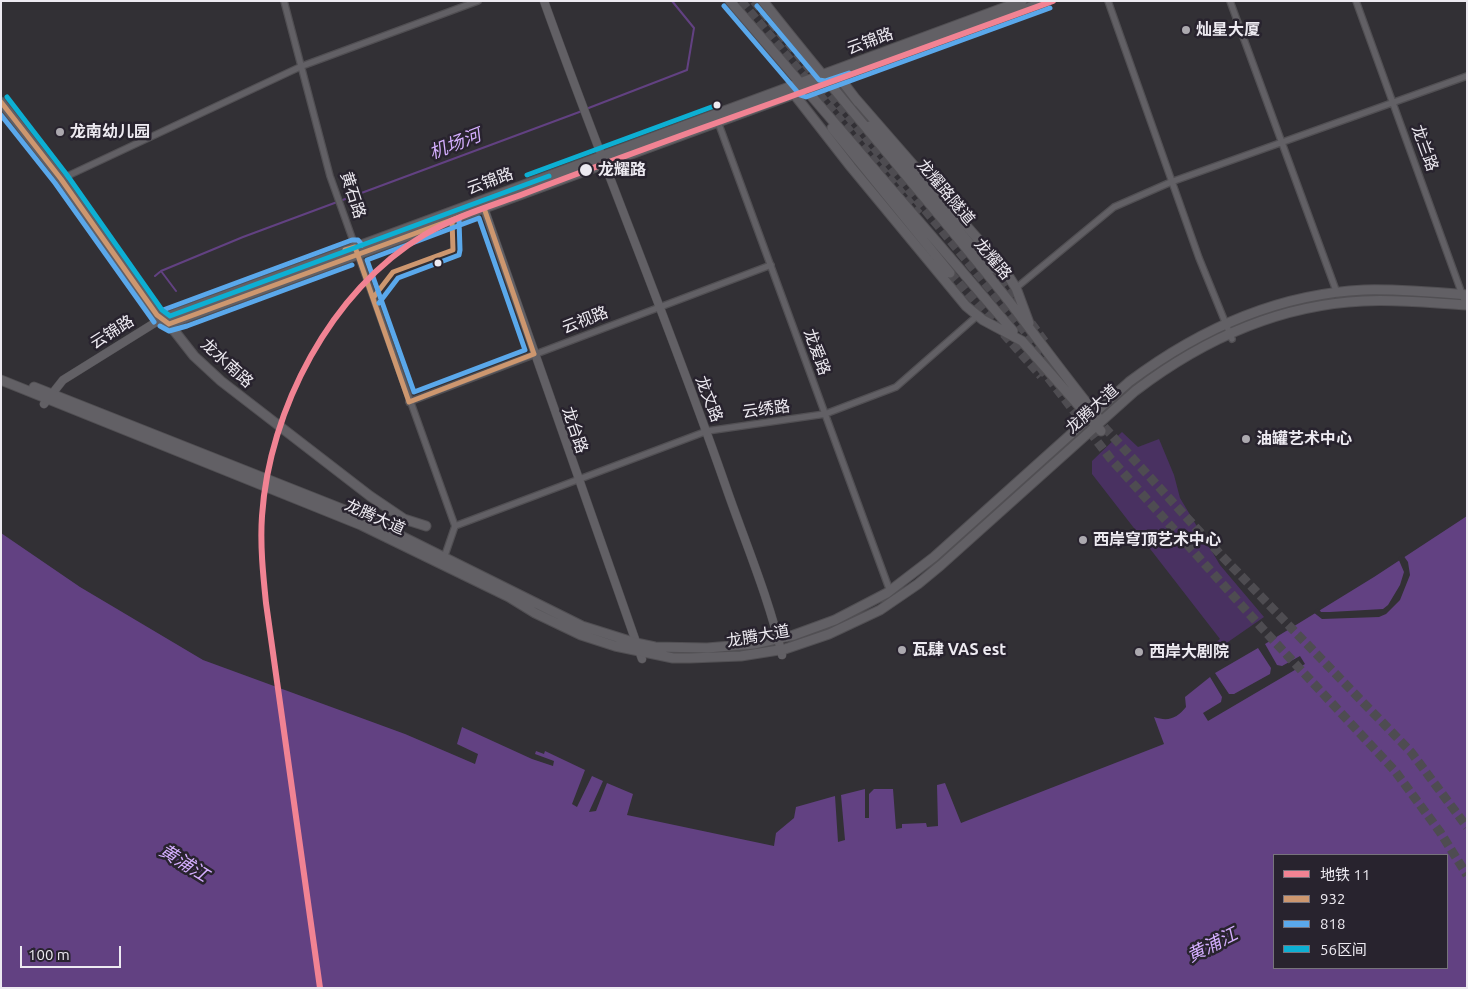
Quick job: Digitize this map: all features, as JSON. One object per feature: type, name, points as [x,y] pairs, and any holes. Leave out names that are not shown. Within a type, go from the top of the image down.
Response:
[{"type":"main road","name":"龙耀路","points":[[730,1],[995,312],[1092,415]]},
{"type":"main road","name":"龙耀路","points":[[763,1],[847,104],[876,143],[1008,301],[1100,426]]},
{"type":"main road","name":"云锦路","points":[[169,324],[356,251],[826,78],[1022,1]]},
{"type":"main road","name":"云锦路","points":[[826,78],[839,77],[1046,1]]},
{"type":"main road","name":"龙耀路隧道","points":[[839,77],[878,134]]},
{"type":"main road","name":"云锦路","points":[[161,319],[484,208],[604,159],[718,122],[794,94],[803,86]]},
{"type":"main road","name":"龙耀路","points":[[794,94],[942,277],[977,316],[1022,341]]},
{"type":"main road","name":"龙耀路","points":[[855,98],[1004,269],[1016,288],[1026,318],[1045,351]]},
{"type":"main road","points":[[814,100],[839,138],[950,273]]},
{"type":"main road","name":"龙水南路","points":[[1,102],[61,179],[161,319],[169,324],[194,356],[221,381],[370,496],[404,519],[426,526]]},
{"type":"main road","name":"龙耀路隧道","points":[[847,104],[878,134],[991,269]]},
{"type":"main road","points":[[807,111],[839,138]]},
{"type":"main road","name":"龙腾大道","points":[[639,651],[655,646],[719,648],[778,639],[835,620],[890,591],[934,557],[1129,382],[1163,357],[1226,324],[1279,304],[1337,293],[1407,290],[1465,295]]},
{"type":"main road","name":"龙腾大道","points":[[1,380],[365,518],[443,561],[560,617],[639,651],[673,658],[707,658],[782,652],[840,630],[880,610],[906,593],[942,565],[1100,426],[1135,391],[1169,366],[1231,337],[1282,314],[1332,304],[1385,301],[1466,305]]},
{"type":"main road","name":"龙腾大道","points":[[1,374],[48,399]]},
{"type":"street","name":"黄石路","points":[[284,1],[335,190],[454,526]]},
{"type":"street","points":[[61,179],[302,66],[478,1]]},
{"type":"street","name":"龙文路","points":[[544,1],[583,110],[604,159],[707,431],[782,652]]},
{"type":"street","points":[[1108,1],[1171,182],[1231,337]]},
{"type":"street","points":[[1230,1],[1337,293]]},
{"type":"street","name":"龙兰路","points":[[1356,1],[1465,295],[1466,305]]},
{"type":"street","points":[[1016,288],[1114,207],[1171,182],[1394,104],[1467,76]]},
{"type":"street","name":"龙爱路","points":[[718,122],[890,591]]},
{"type":"street","name":"龙台路","points":[[484,208],[639,651]]},
{"type":"street","name":"云视路","points":[[409,402],[771,264]]},
{"type":"street","name":"云绣路","points":[[454,526],[577,478],[707,431],[826,414],[896,387],[977,316]]},
{"type":"street","name":"云锦路","points":[[48,399],[63,380],[161,319]]},
{"type":"street","points":[[443,561],[454,526]]},
{"type":"shaded area","points":[[1122,432],[1138,447],[1159,439],[1174,475],[1180,498],[1220,565],[1264,617],[1215,651],[1212,646],[1220,639],[1092,474],[1092,461]]},
{"type":"water","name":"黄浦江","points":[[1467,516],[1467,988],[1,988],[1,533],[80,587],[203,660],[405,734],[475,764],[478,754],[457,744],[462,727],[532,759],[553,766],[554,761],[535,754],[536,751],[544,754],[545,751],[585,770],[572,804],[577,807],[592,776],[603,781],[589,812],[596,811],[607,783],[633,794],[627,815],[774,846],[776,833],[794,818],[796,807],[835,796],[838,842],[845,840],[841,795],[865,789],[865,818],[869,818],[869,794],[874,789],[893,789],[896,829],[902,828],[902,824],[926,823],[927,827],[938,826],[937,785],[945,783],[961,823],[1164,744],[1154,717],[1168,719],[1179,714],[1186,707],[1185,697],[1210,677],[1222,697],[1221,702],[1203,713],[1208,721],[1305,664],[1300,656],[1282,666],[1277,665],[1265,644],[1374,577]]},
{"type":"water","points":[[1258,648],[1271,668],[1270,674],[1234,694],[1229,694],[1215,673]]},
{"type":"pier","points":[[1403,555],[1408,562],[1410,575],[1400,600],[1386,614],[1379,617],[1322,619],[1313,612],[1318,608],[1321,612],[1383,609],[1388,605],[1400,585],[1404,572],[1398,558]]},
{"type":"waterway","name":"机场河","points":[[586,109],[687,70],[694,28],[672,1]]},
{"type":"waterway","name":"机场河","points":[[155,276],[161,271],[243,237],[582,111]]},
{"type":"waterway","name":"机场河","points":[[161,271],[176,291]]},
{"type":"tunnel","points":[[741,1],[919,214]]},
{"type":"tunnel","points":[[754,1],[1053,366]]},
{"type":"tunnel","points":[[991,269],[1045,342]]},
{"type":"tunnel","points":[[950,273],[1041,376]]},
{"type":"tunnel","points":[[1040,367],[1110,458],[1261,627],[1395,771],[1440,832],[1467,875]]},
{"type":"tunnel","points":[[1095,417],[1220,554],[1411,752],[1467,827]]},
{"type":"metro line","name":"11","points":[[320,988],[266,603],[261,527],[267,476],[277,435],[292,395],[311,356],[334,320],[360,287],[391,259],[424,235],[449,222],[1053,1]]},
{"type":"transit line","name":"818","points":[[724,6],[800,95],[806,97],[1050,8]]},
{"type":"transit line","name":"818","points":[[757,6],[819,80],[825,81],[849,73]]},
{"type":"transit line","name":"56区间","points":[[7,97],[67,175],[162,310],[170,316],[549,176]]},
{"type":"transit line","name":"932","points":[[1,102],[61,179],[157,315],[169,324],[484,208]]},
{"type":"transit line","name":"56区间","points":[[527,175],[717,105]]},
{"type":"transit line","name":"818","points":[[1,115],[55,183],[154,322]]},
{"type":"transit line","name":"932","points":[[484,208],[534,354]]},
{"type":"transit line","name":"818","points":[[479,218],[525,350],[414,392],[367,260],[479,218]]},
{"type":"transit line","name":"932","points":[[373,298],[393,272],[453,250],[452,220]]},
{"type":"transit line","name":"818","points":[[379,303],[398,278],[459,255],[459,220]]},
{"type":"transit line","name":"818","points":[[163,310],[352,240],[358,240],[362,245]]},
{"type":"transit line","name":"932","points":[[345,250],[355,247],[409,402]]},
{"type":"transit line","name":"818","points":[[160,326],[169,331],[187,326],[352,265]]},
{"type":"transit line","name":"932","points":[[409,402],[534,354]]},
{"type":"place","name":"灿星大厦","points":[[1186,30]]},
{"type":"place","name":"龙南幼儿园","points":[[60,132]]},
{"type":"place","name":"龙耀路","points":[[586,170]]},
{"type":"place","name":"油罐艺术中心","points":[[1246,439]]},
{"type":"place","name":"西岸穹顶艺术中心","points":[[1083,540]]},
{"type":"place","name":"瓦肆 VAS est","points":[[902,650]]},
{"type":"place","name":"西岸大剧院","points":[[1139,652]]}]
